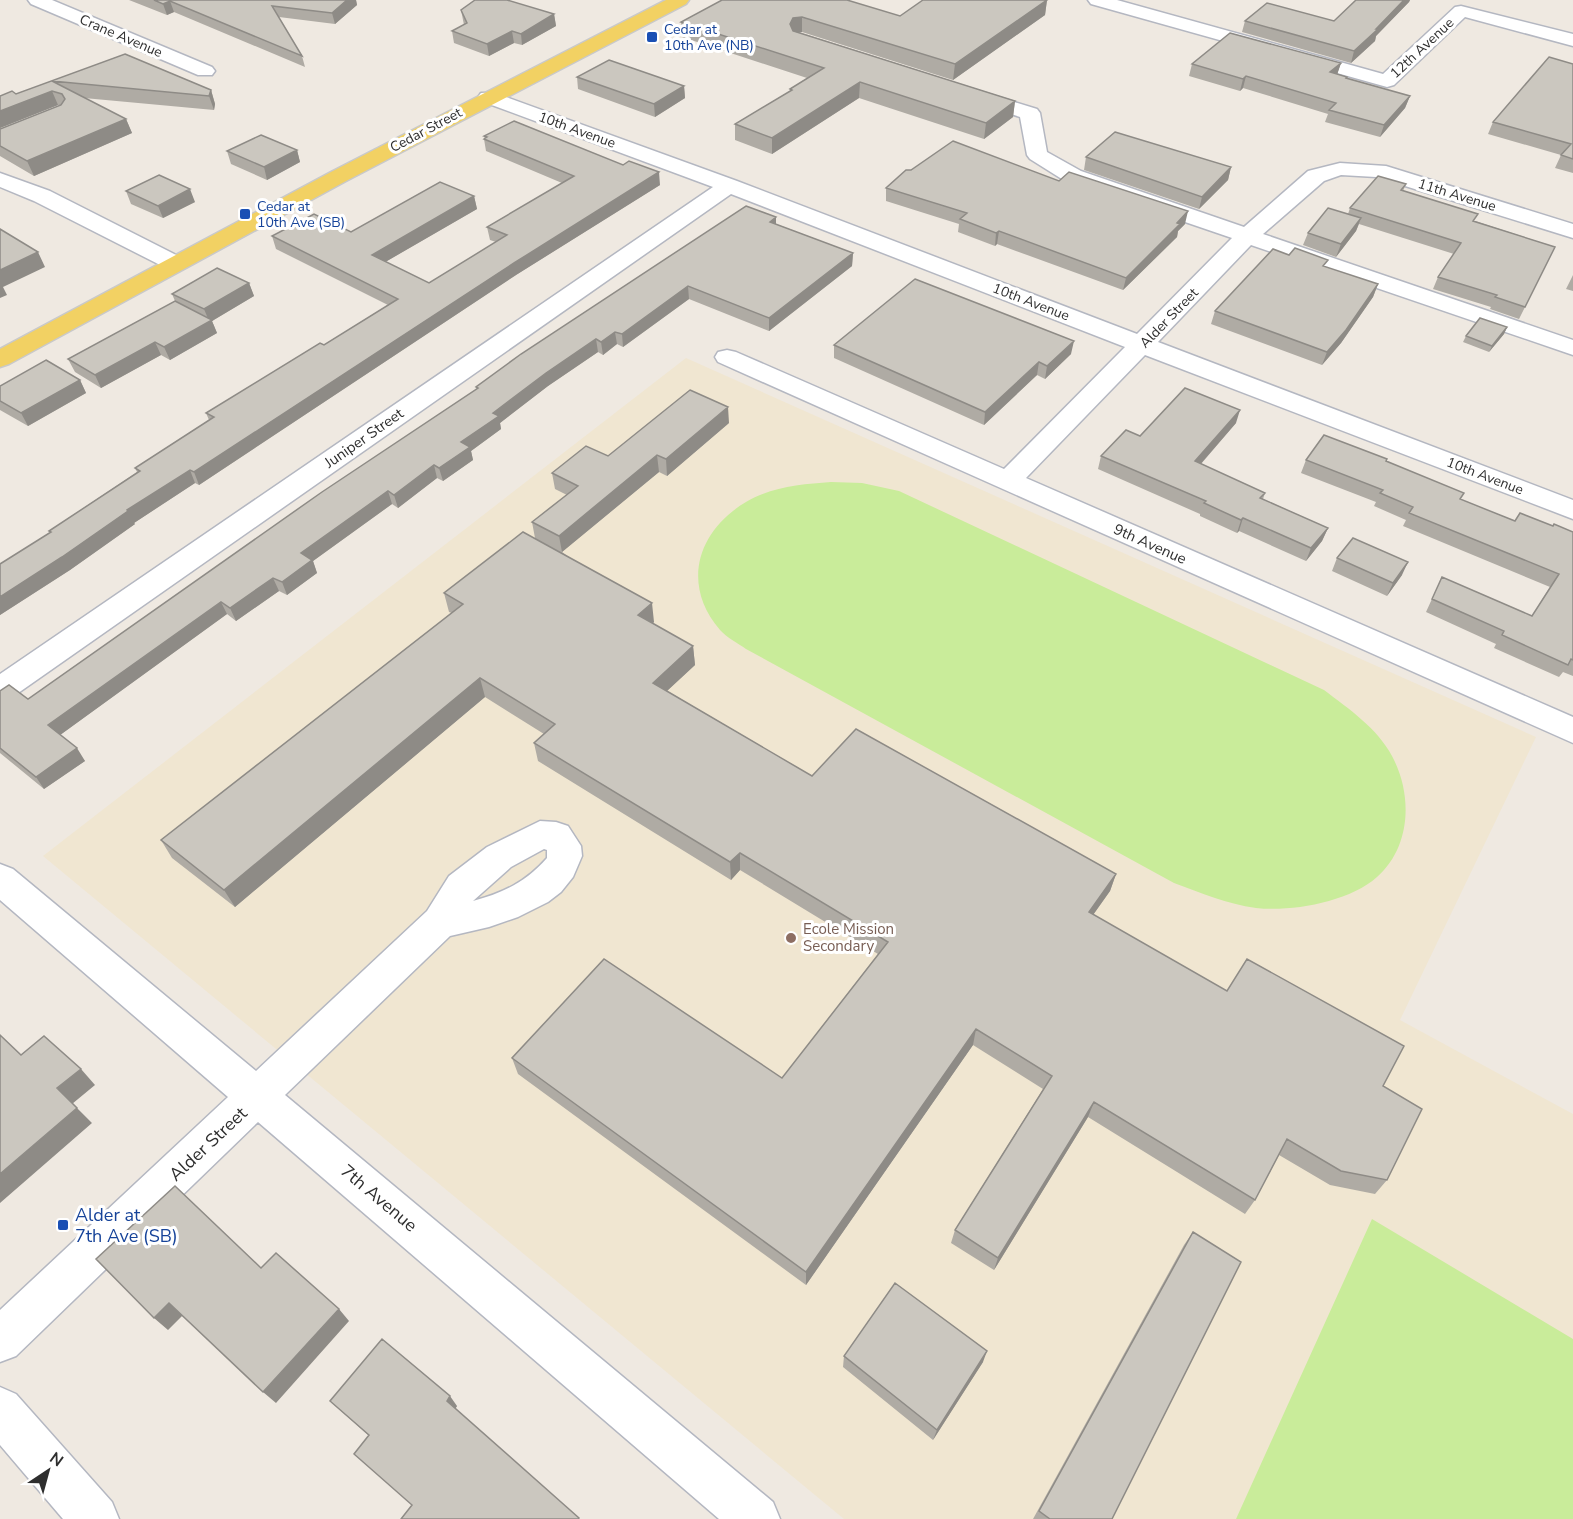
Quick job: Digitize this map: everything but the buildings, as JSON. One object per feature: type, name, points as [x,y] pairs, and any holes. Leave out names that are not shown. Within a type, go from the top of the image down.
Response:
[{"type":"main road","name":"Cedar Street","points":[[0,359],[174,263],[488,97],[680,0]]},
{"type":"main road","name":"Cedar Street","points":[[0,347],[174,263]]},
{"type":"street","name":"Crane Avenue","points":[[37,0],[205,71]]},
{"type":"street","name":"12th Avenue","points":[[1097,0],[1387,81],[1461,11],[1573,40]]},
{"type":"street","points":[[953,89],[1030,113],[1037,155],[1073,176],[1573,348]]},
{"type":"street","name":"10th Avenue","points":[[488,97],[729,186],[1573,510]]},
{"type":"street","name":"Alder Street","points":[[1008,481],[1246,237],[1316,176],[1340,169]]},
{"type":"street","name":"11th Avenue","points":[[1340,169],[1378,171],[1573,231]]},
{"type":"street","points":[[0,178],[42,196],[174,263]]},
{"type":"street","name":"Juniper Street","points":[[0,690],[729,186]]},
{"type":"street","name":"9th Avenue","points":[[727,357],[1573,730]]},
{"type":"street","name":"7th Avenue","points":[[0,879],[756,1519]]},
{"type":"street","name":"Alder Street","points":[[0,1340],[440,922]]},
{"type":"street","points":[[0,1410],[95,1519]]},
{"type":"shaded area","name":"Ecole Mission Secondary","points":[[686,358],[1536,737],[1400,1020],[1573,1114],[1573,1519],[844,1519],[43,856]]},
{"type":"green space","points":[[831,482],[862,483],[899,491],[1324,690],[1362,720],[1379,737],[1399,771],[1403,787],[1405,820],[1397,851],[1388,865],[1377,877],[1351,893],[1303,907],[1256,908],[1214,898],[1174,883],[729,638],[708,613],[701,595],[698,577],[700,560],[706,543],[729,514],[756,497],[798,485]]},
{"type":"green space","points":[[1372,1219],[1573,1339],[1573,1519],[1236,1519]]},
{"type":"place","name":"Cedar at 10th Ave (NB)","points":[[652,37]]},
{"type":"place","name":"Cedar at 10th Ave (SB)","points":[[245,214]]},
{"type":"place","name":"Ecole Mission Secondary","points":[[791,938]]},
{"type":"place","name":"Alder at 7th Ave (SB)","points":[[63,1225]]}]
